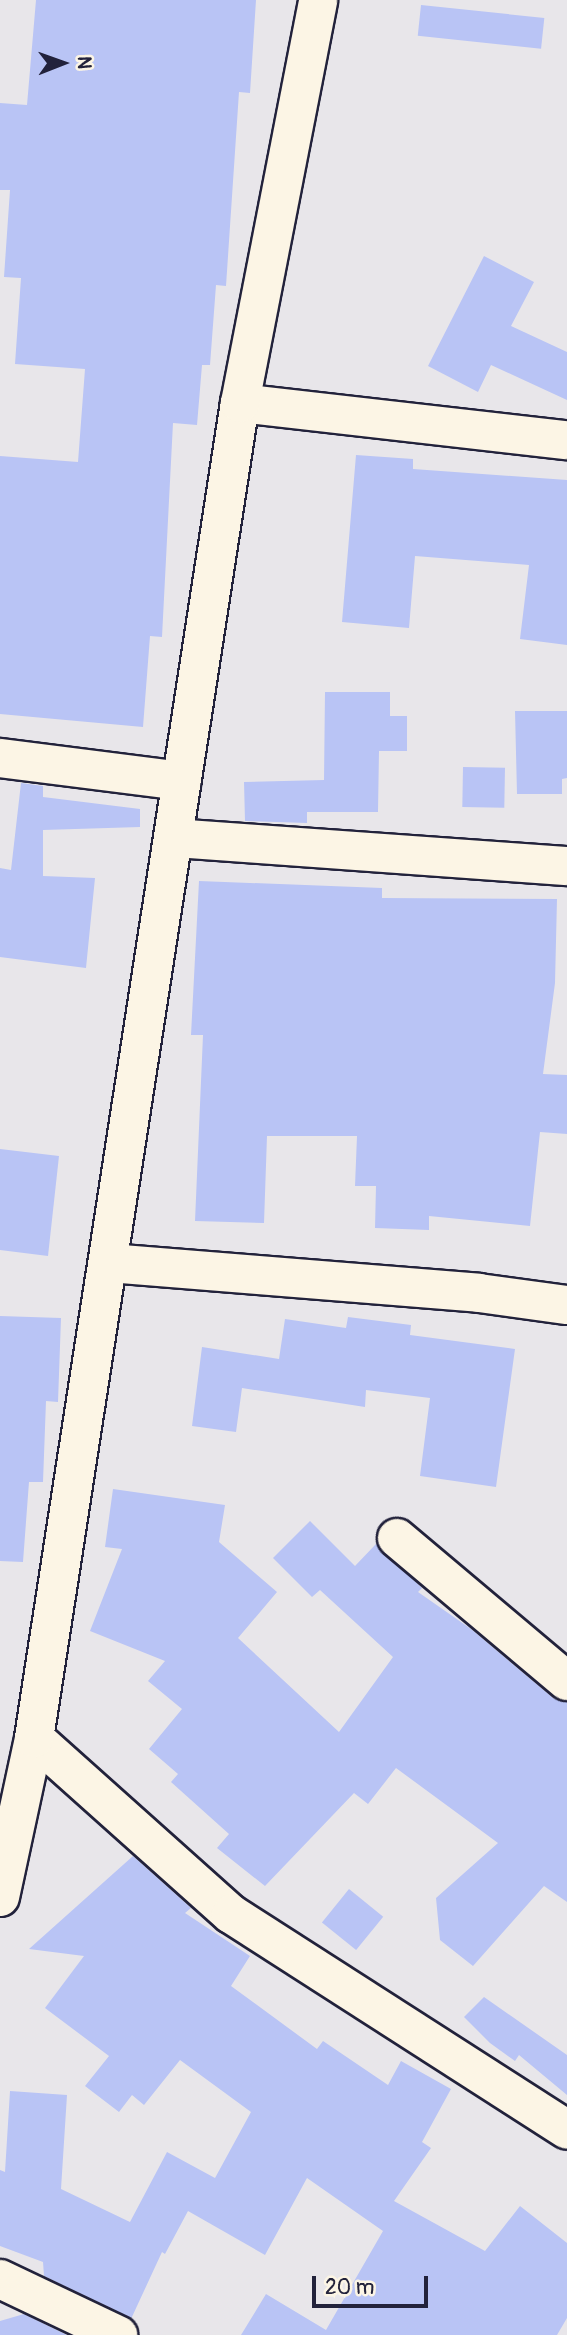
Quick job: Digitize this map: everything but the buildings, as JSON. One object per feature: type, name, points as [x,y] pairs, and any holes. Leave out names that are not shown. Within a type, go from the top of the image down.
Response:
[{"type":"street","points":[[1,1889],[34,1738],[240,403],[318,0]]},
{"type":"street","points":[[240,403],[567,440]]},
{"type":"street","points":[[0,758],[182,781]]},
{"type":"street","points":[[174,838],[567,866]]},
{"type":"street","points":[[109,1263],[479,1293],[567,1306]]},
{"type":"street","points":[[397,1538],[567,1681]]},
{"type":"street","points":[[34,1738],[231,1914],[567,2130]]},
{"type":"street","points":[[0,2279],[118,2335]]}]
